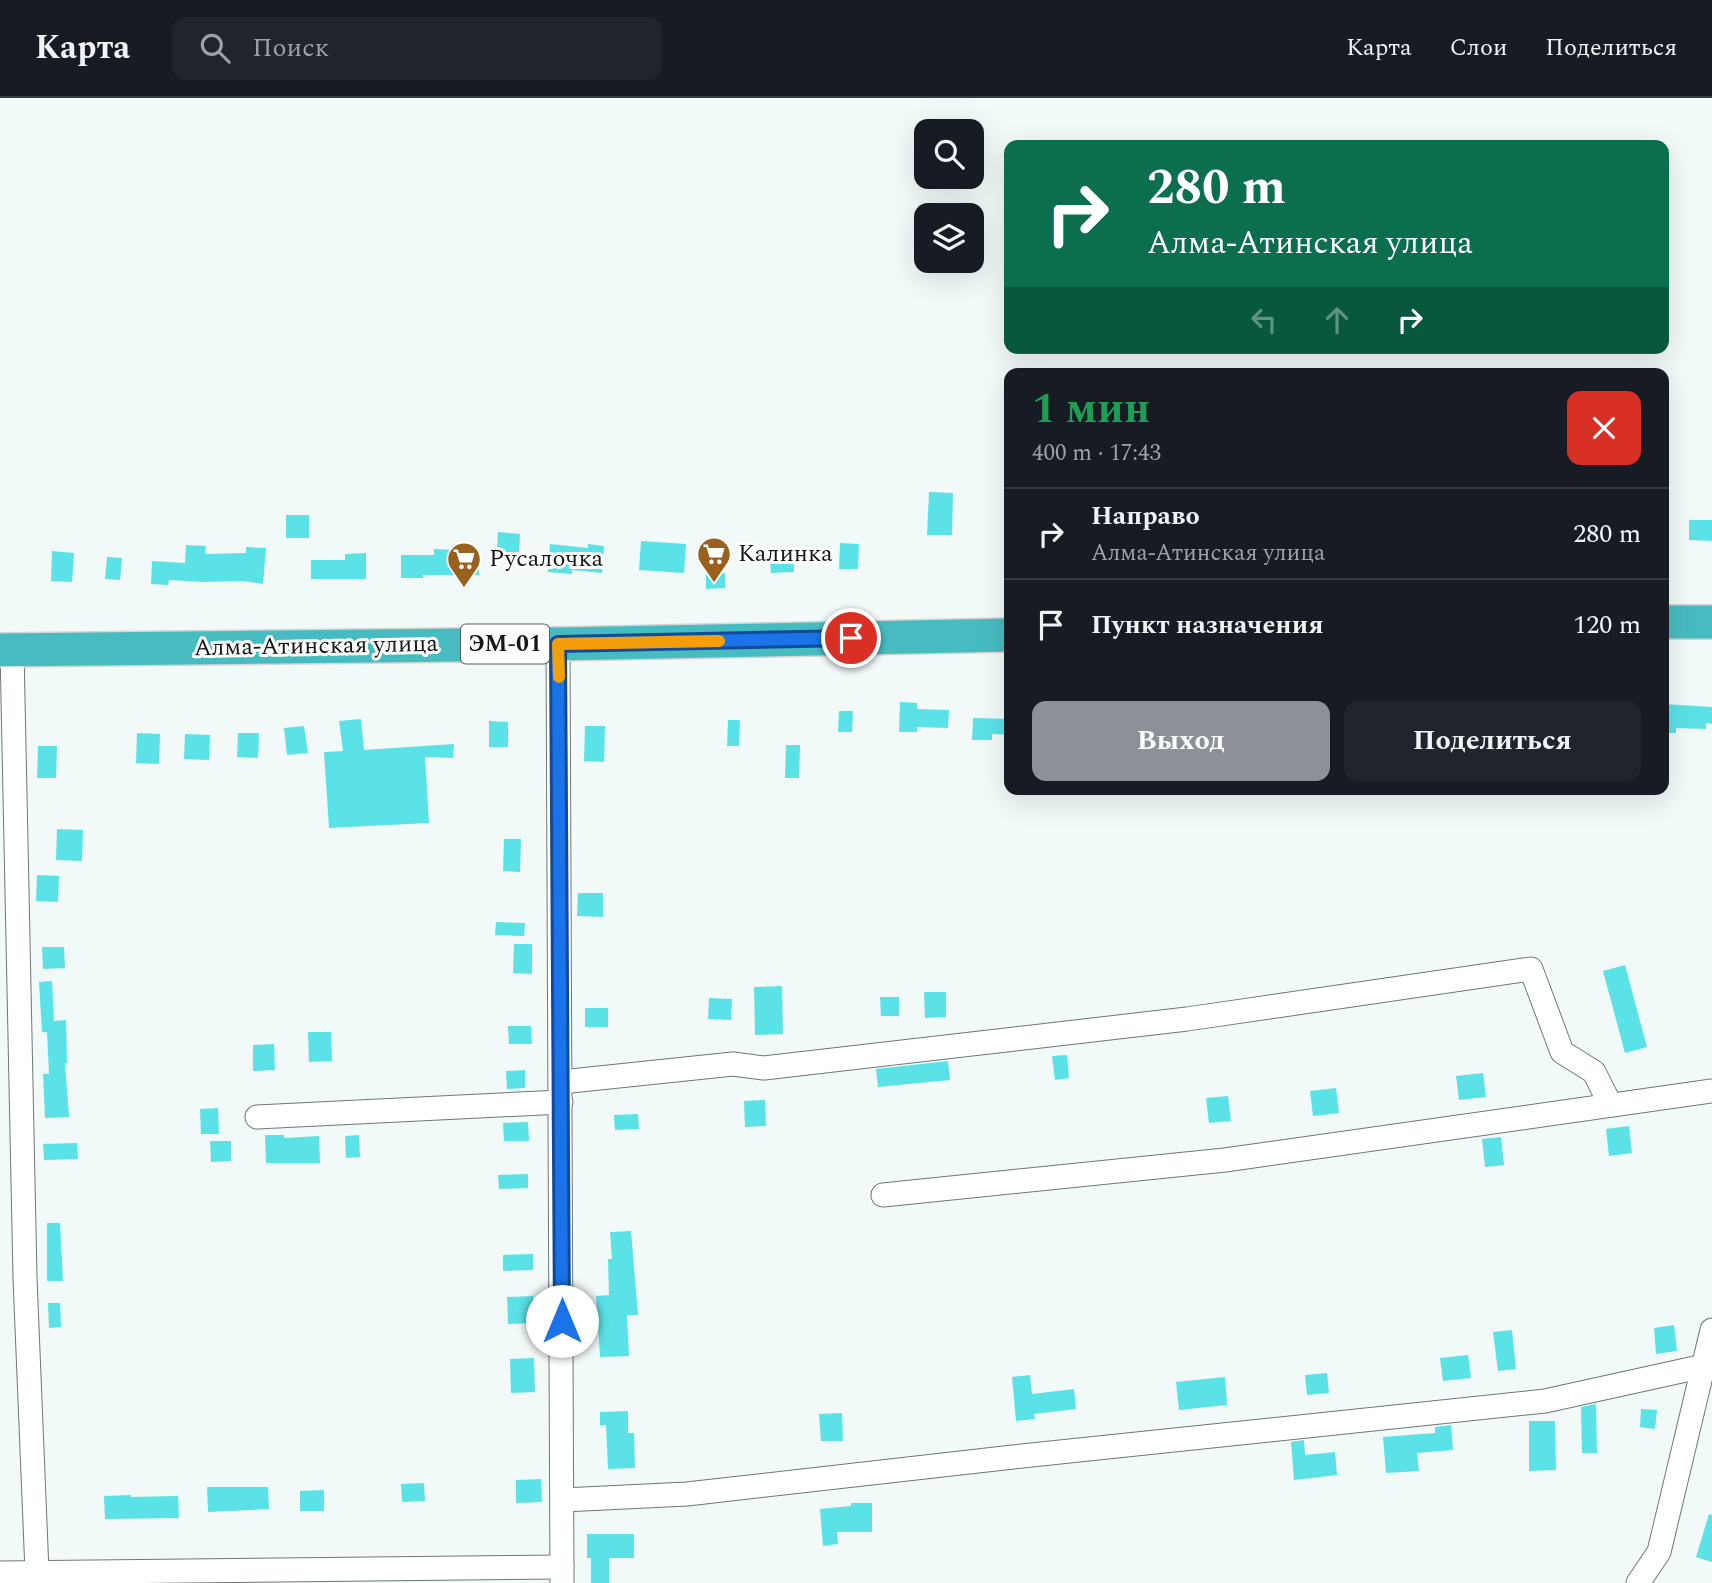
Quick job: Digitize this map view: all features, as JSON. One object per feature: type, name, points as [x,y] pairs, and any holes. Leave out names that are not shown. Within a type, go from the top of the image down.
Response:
[{"type":"highway","points":[[1669,622],[1712,622]]},
{"type":"highway","name":"Алма-Атинская улица","points":[[6,650],[558,644],[1004,635]]},
{"type":"street","points":[[0,1573],[562,1575],[558,644]]},
{"type":"street","points":[[6,650],[25,1278],[37,1572]]},
{"type":"street","points":[[257,1117],[561,1092],[733,1064],[764,1068],[1187,1019],[1531,969],[1562,1052],[1594,1072],[1609,1104]]},
{"type":"street","points":[[883,1195],[1225,1160],[1712,1091]]},
{"type":"street","points":[[1638,1583],[1659,1552],[1712,1330]]},
{"type":"street","points":[[563,1500],[687,1494],[1545,1401],[1704,1366]]},
{"type":"building","points":[[929,492],[953,493],[952,535],[927,535]]},
{"type":"building","points":[[286,515],[309,515],[309,538],[286,538]]},
{"type":"building","points":[[1689,520],[1712,520],[1712,541],[1689,540]]},
{"type":"building","points":[[498,532],[520,534],[519,553],[497,552]]},
{"type":"building","points":[[641,541],[686,544],[684,573],[639,570]]},
{"type":"building","points":[[840,543],[859,544],[858,569],[839,569]]},
{"type":"building","points":[[550,544],[588,548],[588,544],[604,546],[602,573],[572,570],[572,574],[548,572]]},
{"type":"building","points":[[186,545],[206,546],[205,554],[246,553],[246,547],[266,548],[263,584],[244,581],[169,580],[168,585],[151,584],[152,561],[185,563]]},
{"type":"building","points":[[434,549],[478,551],[479,575],[423,575],[423,578],[401,578],[401,555],[434,555]]},
{"type":"building","points":[[52,551],[74,553],[72,582],[51,581]]},
{"type":"building","points":[[366,553],[366,579],[311,579],[311,560],[345,560],[345,554]]},
{"type":"building","points":[[107,557],[122,558],[120,580],[105,579]]},
{"type":"building","points":[[794,558],[794,572],[771,573],[770,559]]},
{"type":"building","points":[[725,573],[725,588],[706,589],[706,574]]},
{"type":"building","points":[[900,702],[917,703],[917,709],[949,710],[948,728],[917,727],[917,732],[899,732]]},
{"type":"building","points":[[1669,704],[1712,707],[1712,724],[1706,723],[1706,729],[1676,728],[1676,733],[1669,733]]},
{"type":"building","points":[[839,711],[853,711],[852,732],[838,732]]},
{"type":"building","points":[[973,718],[1004,719],[1004,735],[992,734],[992,740],[972,740]]},
{"type":"building","points":[[361,719],[364,750],[454,744],[453,758],[425,757],[429,823],[329,828],[324,752],[343,751],[339,721]]},
{"type":"building","points":[[728,720],[740,720],[739,746],[727,746]]},
{"type":"building","points":[[489,721],[508,722],[508,747],[489,747]]},
{"type":"building","points":[[304,726],[308,753],[287,755],[284,728]]},
{"type":"building","points":[[585,726],[605,726],[604,762],[584,761]]},
{"type":"building","points":[[137,733],[160,734],[159,764],[136,763]]},
{"type":"building","points":[[238,733],[259,733],[258,758],[237,757]]},
{"type":"building","points":[[185,734],[210,735],[209,760],[184,759]]},
{"type":"building","points":[[786,745],[800,745],[799,778],[785,778]]},
{"type":"building","points":[[38,746],[57,746],[56,778],[37,778]]},
{"type":"building","points":[[57,829],[83,830],[82,861],[56,860]]},
{"type":"building","points":[[504,839],[521,839],[520,872],[503,871]]},
{"type":"building","points":[[37,875],[59,876],[58,902],[36,901]]},
{"type":"building","points":[[578,893],[603,893],[603,917],[577,916]]},
{"type":"building","points":[[496,922],[525,923],[524,936],[495,935]]},
{"type":"building","points":[[514,944],[532,944],[532,974],[513,973]]},
{"type":"building","points":[[42,947],[64,947],[65,968],[43,969]]},
{"type":"building","points":[[1625,965],[1647,1047],[1625,1053],[1603,971]]},
{"type":"building","points":[[52,981],[54,1021],[66,1020],[65,1063],[69,1117],[45,1118],[43,1074],[49,1074],[47,1032],[42,1032],[39,982]]},
{"type":"building","points":[[782,986],[783,1034],[755,1035],[754,987]]},
{"type":"building","points":[[924,992],[946,992],[946,1017],[925,1018]]},
{"type":"building","points":[[880,997],[899,997],[899,1016],[881,1016]]},
{"type":"building","points":[[709,998],[732,999],[731,1020],[708,1019]]},
{"type":"building","points":[[585,1008],[608,1008],[608,1027],[585,1027]]},
{"type":"building","points":[[508,1026],[531,1026],[532,1044],[509,1044]]},
{"type":"building","points":[[308,1032],[331,1032],[332,1061],[309,1062]]},
{"type":"building","points":[[274,1044],[275,1070],[253,1071],[253,1045]]},
{"type":"building","points":[[1067,1055],[1069,1078],[1055,1080],[1052,1056]]},
{"type":"building","points":[[948,1061],[950,1080],[878,1087],[876,1069]]},
{"type":"building","points":[[525,1070],[525,1088],[507,1089],[506,1071]]},
{"type":"building","points":[[1483,1073],[1486,1097],[1459,1100],[1456,1076]]},
{"type":"building","points":[[1336,1088],[1339,1113],[1313,1116],[1310,1091]]},
{"type":"building","points":[[1228,1096],[1231,1121],[1209,1123],[1206,1098]]},
{"type":"building","points":[[765,1100],[766,1126],[745,1127],[744,1101]]},
{"type":"building","points":[[218,1108],[219,1134],[201,1134],[200,1109]]},
{"type":"building","points":[[638,1114],[639,1129],[615,1130],[614,1115]]},
{"type":"building","points":[[528,1122],[529,1141],[504,1141],[503,1123]]},
{"type":"building","points":[[1629,1126],[1632,1153],[1609,1156],[1606,1129]]},
{"type":"building","points":[[265,1135],[284,1135],[284,1138],[319,1136],[320,1163],[266,1163]]},
{"type":"building","points":[[359,1135],[360,1157],[346,1158],[345,1136]]},
{"type":"building","points":[[1501,1137],[1504,1165],[1485,1167],[1482,1139]]},
{"type":"building","points":[[210,1141],[231,1141],[231,1161],[211,1162]]},
{"type":"building","points":[[77,1143],[78,1159],[44,1160],[43,1144]]},
{"type":"building","points":[[528,1174],[528,1188],[499,1189],[498,1175]]},
{"type":"building","points":[[47,1223],[60,1223],[63,1281],[47,1281]]},
{"type":"building","points":[[631,1231],[638,1315],[627,1315],[629,1356],[600,1357],[596,1296],[609,1295],[608,1259],[612,1259],[610,1232]]},
{"type":"building","points":[[533,1254],[533,1270],[503,1271],[503,1255]]},
{"type":"building","points":[[533,1296],[534,1323],[508,1324],[507,1297]]},
{"type":"building","points":[[48,1303],[60,1303],[61,1327],[49,1328]]},
{"type":"building","points":[[1674,1325],[1677,1351],[1656,1354],[1654,1328]]},
{"type":"building","points":[[1512,1330],[1516,1369],[1498,1371],[1493,1332]]},
{"type":"building","points":[[1468,1355],[1471,1378],[1443,1381],[1440,1358]]},
{"type":"building","points":[[534,1358],[535,1392],[511,1393],[510,1359]]},
{"type":"building","points":[[1327,1373],[1329,1393],[1307,1395],[1305,1375]]},
{"type":"building","points":[[1030,1375],[1032,1394],[1074,1389],[1076,1409],[1034,1414],[1035,1419],[1016,1421],[1012,1377]]},
{"type":"building","points":[[1225,1377],[1227,1405],[1179,1410],[1176,1382]]},
{"type":"building","points":[[1596,1404],[1597,1453],[1582,1453],[1581,1407]]},
{"type":"building","points":[[1641,1409],[1657,1410],[1655,1429],[1640,1427]]},
{"type":"building","points":[[628,1411],[628,1433],[634,1433],[635,1468],[608,1469],[606,1425],[600,1425],[600,1412]]},
{"type":"building","points":[[842,1413],[843,1441],[821,1441],[819,1414]]},
{"type":"building","points":[[1529,1421],[1555,1421],[1556,1470],[1529,1471]]},
{"type":"building","points":[[1451,1425],[1453,1450],[1417,1453],[1419,1471],[1386,1473],[1383,1437],[1435,1433],[1435,1427]]},
{"type":"building","points":[[1304,1440],[1305,1455],[1335,1452],[1337,1475],[1294,1480],[1291,1442]]},
{"type":"building","points":[[541,1479],[542,1502],[516,1503],[516,1480]]},
{"type":"building","points":[[424,1483],[425,1501],[402,1502],[401,1484]]},
{"type":"building","points":[[207,1487],[268,1487],[269,1509],[208,1512]]},
{"type":"building","points":[[324,1490],[324,1511],[300,1511],[300,1491]]},
{"type":"building","points":[[104,1496],[178,1496],[179,1518],[105,1519]]},
{"type":"building","points":[[851,1503],[872,1503],[872,1532],[837,1532],[838,1544],[823,1546],[820,1509],[851,1506]]},
{"type":"building","points":[[1709,1514],[1712,1515],[1712,1562],[1696,1557]]},
{"type":"building","points":[[587,1534],[634,1534],[634,1558],[609,1558],[609,1583],[591,1583]]},
{"type":"slow traffic","points":[[559,677],[558,644],[719,641]]},
{"type":"place","name":"Калинка","points":[[714,584]]},
{"type":"place","name":"Русалочка","points":[[464,589]]},
{"type":"route","points":[[562,1321],[558,644],[851,638]]}]
